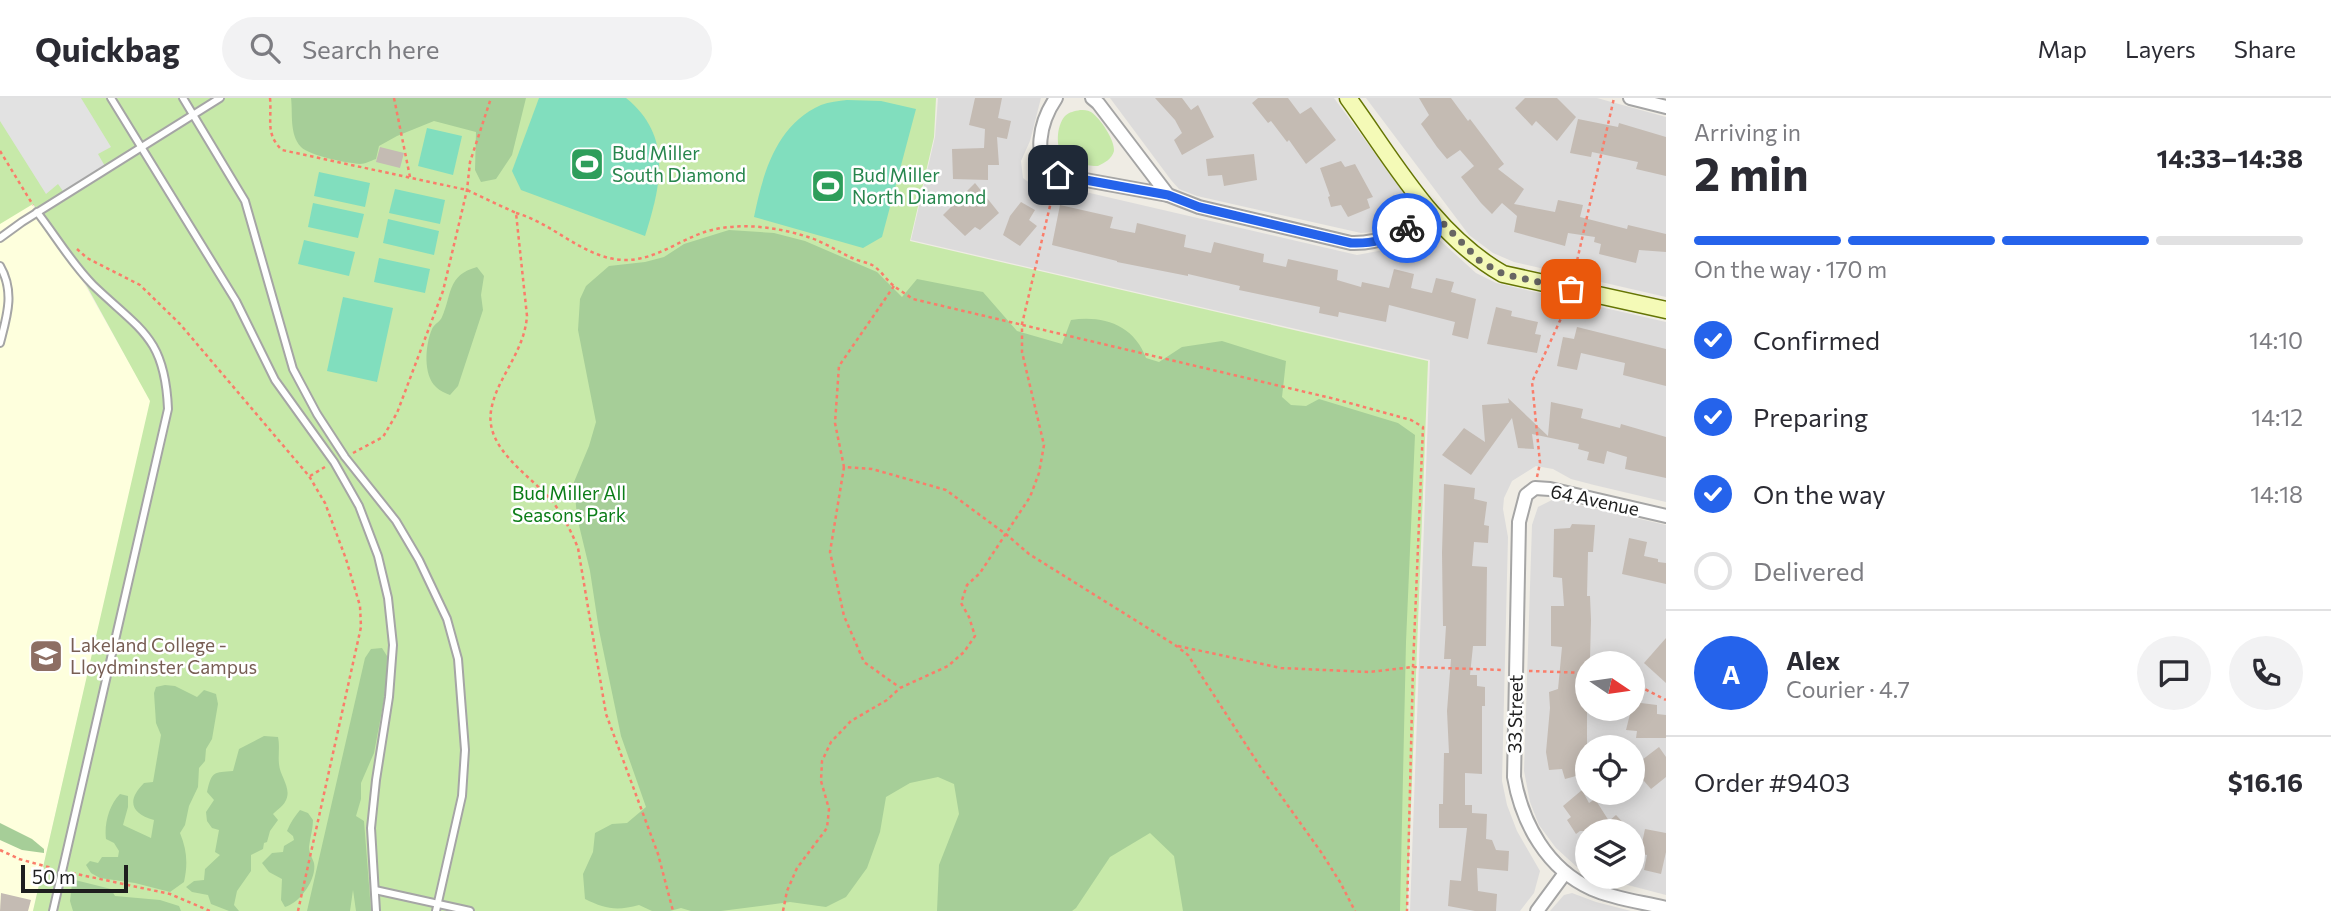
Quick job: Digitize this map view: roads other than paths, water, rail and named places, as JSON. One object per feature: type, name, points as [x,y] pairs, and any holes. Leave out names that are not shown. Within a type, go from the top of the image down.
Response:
[{"type":"street","points":[[1056,98],[1046,114],[1040,145],[1041,161],[1048,170],[1058,175],[1168,195],[1199,207],[1351,243],[1383,240],[1405,229],[1429,209]]},
{"type":"street","points":[[1092,98],[1168,195]]},
{"type":"street","points":[[1348,98],[1429,209],[1480,261],[1503,274],[1666,310]]},
{"type":"street","points":[[1630,98],[1666,107]]},
{"type":"street","name":"64 Avenue","points":[[1526,495],[1535,488],[1550,489],[1666,516]]},
{"type":"street","name":"33 Street","points":[[1526,495],[1519,522],[1514,777],[1518,801],[1546,854],[1565,873],[1591,888],[1615,897],[1666,908]]},
{"type":"street","points":[[1537,911],[1565,873]]},
{"type":"lane","points":[[111,98],[236,301],[275,380],[334,462],[359,506],[377,556],[388,597],[393,645],[389,697],[371,828],[376,911]]},
{"type":"lane","points":[[183,98],[245,201],[293,369],[317,414],[345,457],[396,521],[419,560],[447,619],[458,659],[465,750],[462,796],[436,911]]},
{"type":"lane","points":[[0,238],[220,98]]},
{"type":"lane","points":[[37,212],[92,283],[147,336],[160,356],[167,382],[168,408],[53,911]]},
{"type":"lane","points":[[0,266],[10,290],[0,343]]},
{"type":"lane","points":[[374,890],[470,911]]},
{"type":"place","name":"Bud Miller South Diamond","points":[[587,164]]},
{"type":"place","name":"Bud Miller North Diamond","points":[[828,186]]},
{"type":"place","name":"Lakeland College - Lloydminster Campus","points":[[46,656]]},
{"type":"park label","name":"Bud Miller All Seasons Park","points":[[569,504]]}]
